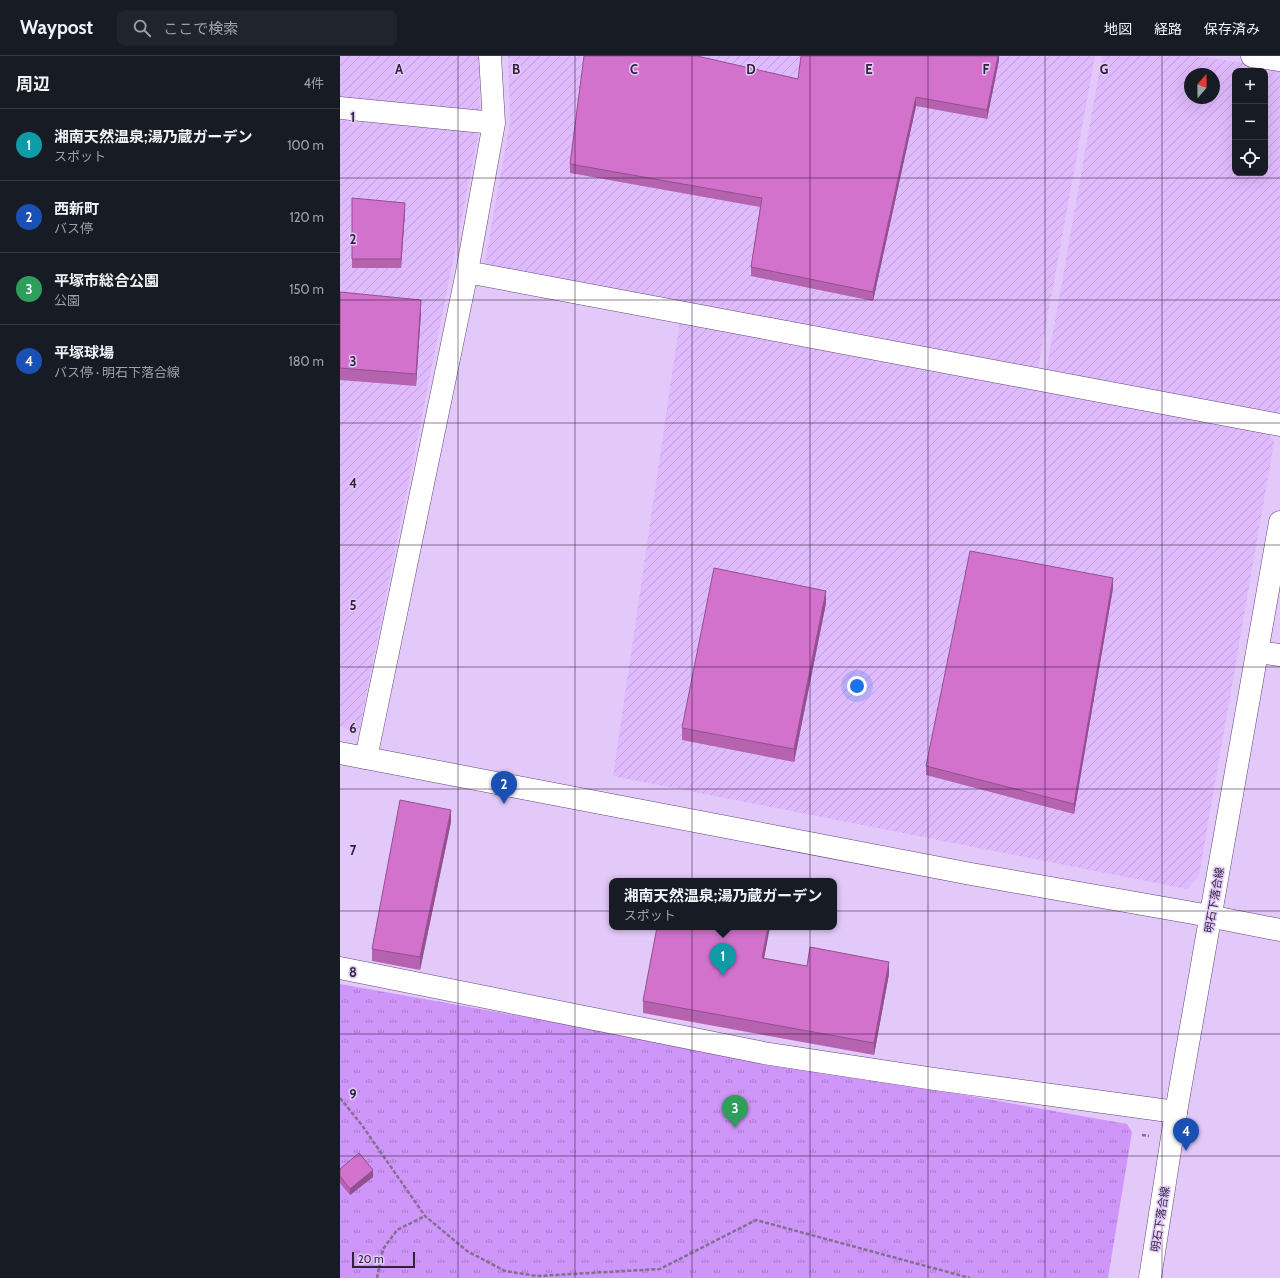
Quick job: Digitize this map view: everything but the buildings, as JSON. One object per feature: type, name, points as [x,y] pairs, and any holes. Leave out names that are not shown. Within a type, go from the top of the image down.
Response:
[{"type":"street","points":[[366,758],[468,272],[494,123],[490,56]]},
{"type":"street","points":[[1252,56],[1280,60]]},
{"type":"street","points":[[340,108],[494,123]]},
{"type":"street","points":[[468,272],[1280,425]]},
{"type":"street","name":"明石下落合線","points":[[1150,1278],[1176,1112],[1280,522]]},
{"type":"street","points":[[1258,652],[1280,656]]},
{"type":"street","points":[[340,753],[971,874],[1280,930]]},
{"type":"street","points":[[340,968],[764,1053],[935,1079],[1176,1112]]},
{"type":"path","points":[[340,1098],[361,1124],[425,1216],[467,1251],[505,1271],[537,1276],[660,1269],[756,1220],[970,1278]]},
{"type":"path","points":[[1142,1135],[1149,1136]]},
{"type":"path","points":[[377,1278],[383,1249],[397,1230],[425,1216]]},
{"type":"path","points":[[578,1278],[579,1274]]},
{"type":"shaded area","points":[[340,56],[479,56],[480,112],[340,101]]},
{"type":"shaded area","points":[[508,56],[1095,56],[1038,369],[488,268],[485,263],[510,122]]},
{"type":"shaded area","points":[[1102,56],[1195,56],[1280,68],[1280,409],[1279,413],[1270,419],[1046,372]]},
{"type":"shaded area","points":[[340,120],[479,131],[359,731],[340,727]]},
{"type":"shaded area","points":[[680,320],[1269,433],[1274,442],[1199,876],[1187,889],[613,776]]},
{"type":"green space","points":[[340,984],[1127,1124],[1132,1132],[1108,1278],[340,1278]]},
{"type":"place","name":"西新町","points":[[504,804]]},
{"type":"place","name":"湘南天然温泉;湯乃蔵ガーデン","points":[[723,976]]},
{"type":"place","name":"平塚市総合公園","points":[[735,1128]]},
{"type":"place","name":"平塚球場","points":[[1186,1151]]}]
